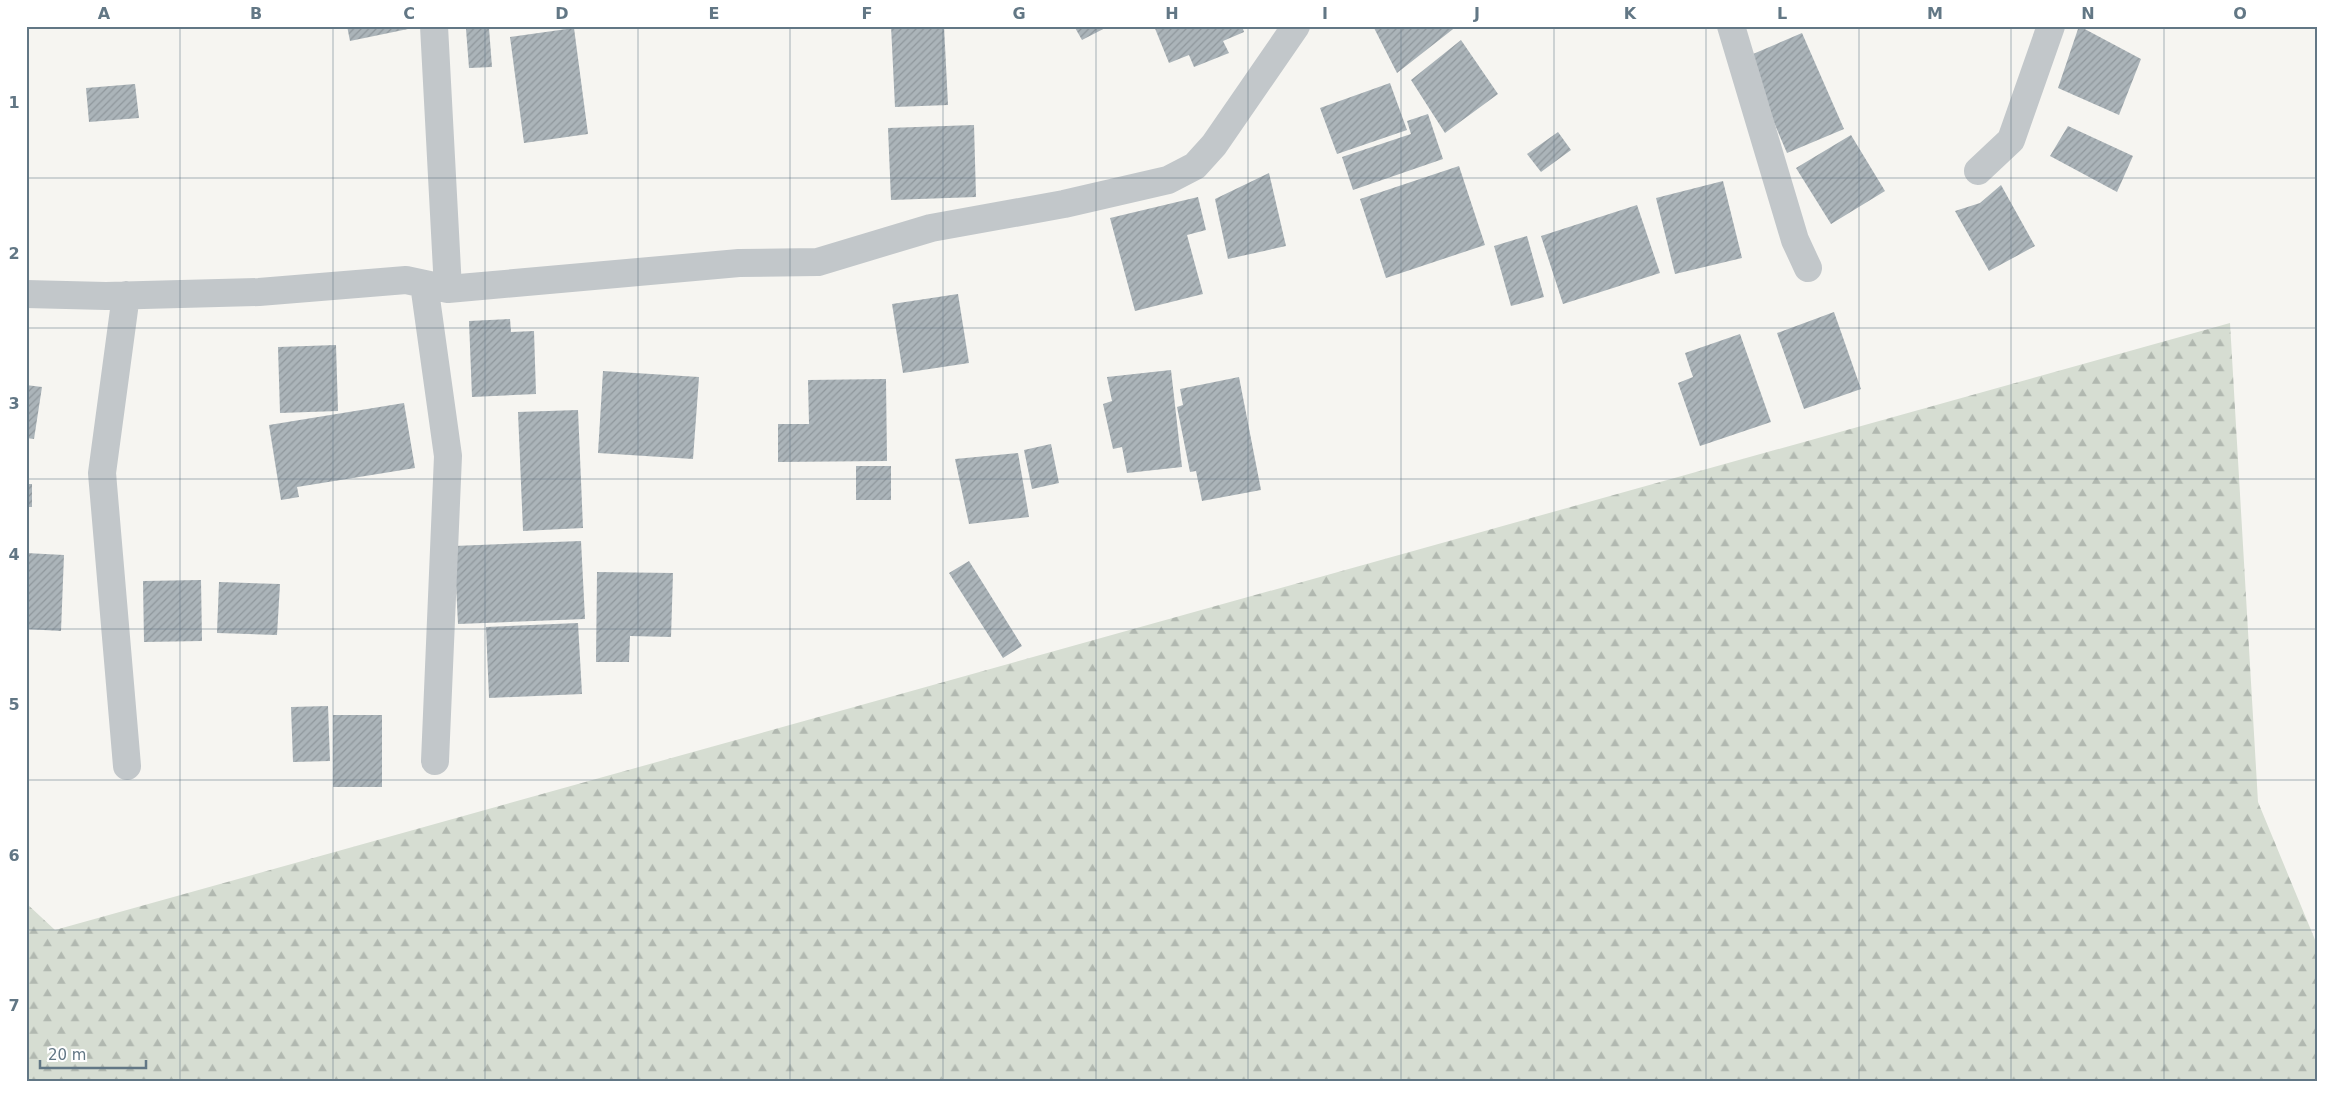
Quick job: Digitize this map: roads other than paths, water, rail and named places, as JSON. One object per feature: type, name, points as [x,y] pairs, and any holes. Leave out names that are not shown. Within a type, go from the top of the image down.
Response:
[{"type":"street","points":[[434,26],[436,286],[448,456],[435,761]]},
{"type":"street","points":[[26,294],[126,296],[259,292],[406,280],[436,286],[739,263],[818,262],[931,228],[1064,204],[1168,180],[1195,166],[1214,145],[1296,26]]},
{"type":"street","points":[[1732,26],[1795,240],[1808,268]]},
{"type":"street","points":[[1978,171],[2011,140],[2051,26]]},
{"type":"street","points":[[126,296],[102,473],[127,766]]}]
